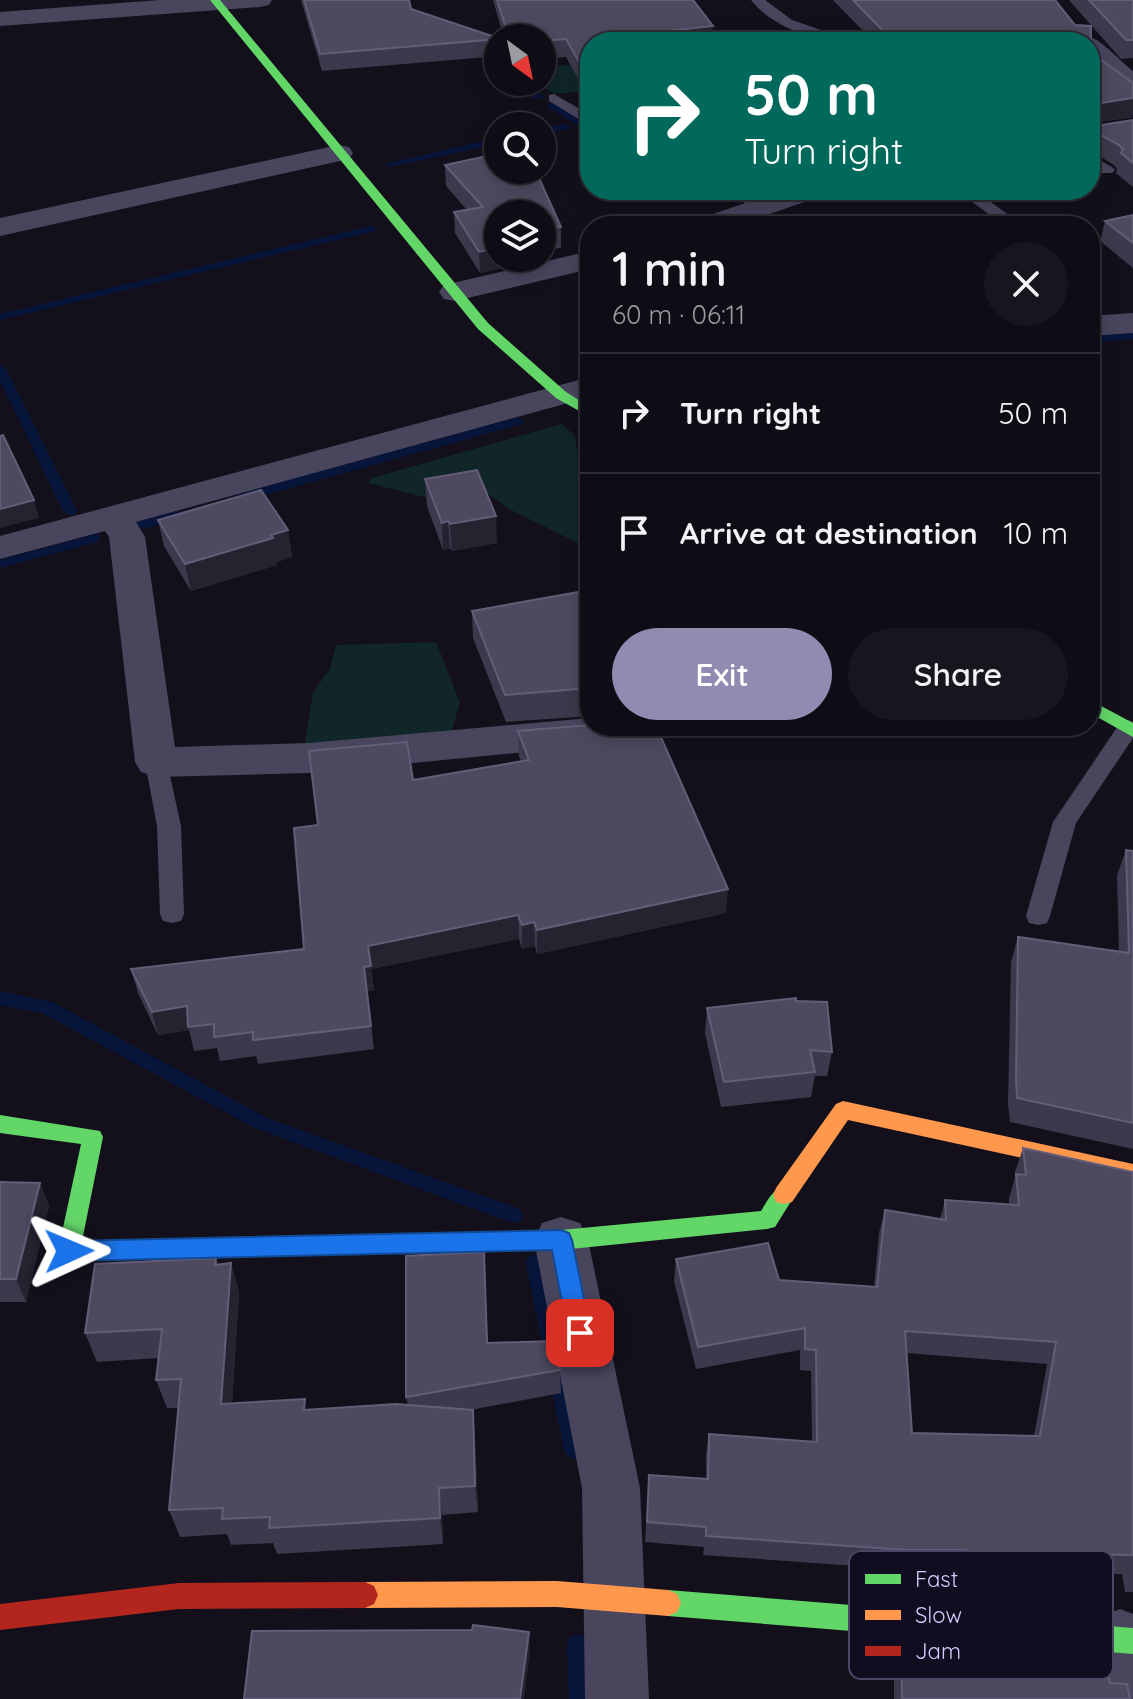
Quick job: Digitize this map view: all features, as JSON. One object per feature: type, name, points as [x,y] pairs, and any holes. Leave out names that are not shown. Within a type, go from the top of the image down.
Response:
[{"type":"street","points":[[0,19],[38,8],[260,0]]},
{"type":"street","points":[[215,2],[483,326],[580,398]]},
{"type":"street","points":[[1100,57],[1133,84]]},
{"type":"street","points":[[0,227],[339,153]]},
{"type":"street","points":[[735,216],[783,200]]},
{"type":"street","points":[[455,292],[580,262]]},
{"type":"street","points":[[1100,325],[1133,323]]},
{"type":"street","points":[[0,548],[114,516],[580,398]]},
{"type":"street","points":[[114,516],[127,537],[156,762],[309,758],[580,733]]},
{"type":"street","points":[[1100,712],[1131,730]]},
{"type":"street","points":[[0,1124],[93,1137],[69,1251],[561,1240],[767,1220],[843,1110],[1133,1173]]},
{"type":"street","points":[[561,1240],[611,1488],[617,1699]]},
{"type":"street","points":[[0,1617],[179,1596],[557,1594],[849,1618]]},
{"type":"street","points":[[1127,1641],[1132,1699]]},
{"type":"lane","points":[[758,0],[765,10],[784,21],[818,32]]},
{"type":"lane","points":[[554,98],[580,115]]},
{"type":"lane","points":[[1100,166],[1107,170]]},
{"type":"lane","points":[[750,200],[762,207]]},
{"type":"lane","points":[[978,200],[1002,216]]},
{"type":"lane","points":[[1038,916],[1065,822],[1131,730]]},
{"type":"lane","points":[[156,762],[169,826],[172,914]]},
{"type":"green space","points":[[580,64],[580,92],[556,94],[556,66]]},
{"type":"green space","points":[[562,424],[575,436],[580,469],[580,544],[509,509],[487,493],[436,500],[368,483],[372,478]]},
{"type":"green space","points":[[436,642],[460,703],[450,736],[304,749],[313,692],[330,669],[336,645]]},
{"type":"building","points":[[304,0],[409,0],[411,9],[484,33],[484,40],[320,54]]},
{"type":"building","points":[[497,0],[693,0],[713,26],[659,32],[580,32],[580,64],[566,39],[556,40],[556,24],[505,24]]},
{"type":"building","points":[[853,0],[1055,0],[1075,25],[1091,26],[1091,32],[884,32]]},
{"type":"building","points":[[1089,0],[1133,0],[1133,40],[1126,40]]},
{"type":"building","points":[[1100,59],[1133,83],[1133,98],[1100,103]]},
{"type":"building","points":[[1133,120],[1133,163],[1121,153],[1123,150],[1100,135],[1100,125]]},
{"type":"building","points":[[484,157],[484,184],[542,184],[549,200],[484,200],[484,251],[479,252],[454,212],[483,207],[445,165]]},
{"type":"building","points":[[1133,215],[1133,243],[1105,221]]},
{"type":"building","points":[[3,435],[34,500],[0,509],[0,436]]},
{"type":"building","points":[[477,470],[496,516],[442,523],[425,479]]},
{"type":"building","points":[[261,490],[288,530],[271,535],[273,538],[185,564],[158,520]]},
{"type":"building","points":[[580,592],[580,689],[505,695],[472,611]]},
{"type":"building","points":[[580,726],[580,736],[660,736],[728,889],[537,930],[534,922],[522,925],[518,915],[368,946],[371,966],[364,967],[371,1026],[253,1040],[253,1032],[214,1037],[214,1024],[188,1027],[187,1006],[152,1012],[131,969],[304,949],[294,828],[318,825],[309,751],[407,742],[413,780],[529,760],[518,731]]},
{"type":"building","points":[[1126,850],[1133,851],[1133,1123],[1017,1098],[1016,1080],[1018,937],[1129,953]]},
{"type":"building","points":[[796,998],[796,1001],[827,1002],[832,1052],[810,1050],[815,1072],[724,1082],[707,1008]]},
{"type":"building","points":[[1023,1148],[1133,1172],[1133,1555],[1113,1555],[1113,1551],[906,1550],[706,1536],[706,1527],[647,1522],[649,1475],[708,1479],[709,1434],[817,1442],[816,1350],[805,1349],[805,1328],[698,1347],[676,1259],[768,1243],[779,1280],[877,1287],[885,1210],[946,1220],[945,1200],[1019,1205],[1016,1174],[1026,1175]],"holes":[[[905,1331],[1056,1342],[1040,1436],[912,1433]]]},
{"type":"building","points":[[0,1182],[40,1183],[16,1279],[0,1279]]},
{"type":"building","points":[[484,1252],[487,1343],[555,1341],[560,1370],[406,1397],[406,1256]]},
{"type":"building","points":[[216,1258],[215,1265],[231,1263],[221,1404],[305,1399],[304,1410],[396,1404],[473,1410],[475,1486],[439,1488],[440,1518],[269,1528],[270,1517],[222,1519],[223,1508],[169,1510],[181,1379],[156,1380],[162,1329],[85,1333],[95,1264]]},
{"type":"building","points":[[473,1625],[529,1632],[520,1699],[244,1699],[252,1631],[472,1630]]},
{"type":"building","points":[[902,1679],[1109,1679],[1110,1683],[1127,1684],[1130,1699],[902,1699]]},
{"type":"waterway","points":[[551,105],[580,124]]},
{"type":"waterway","points":[[556,129],[564,127]]},
{"type":"waterway","points":[[389,164],[484,144]]},
{"type":"waterway","points":[[736,200],[739,202]]},
{"type":"waterway","points":[[0,317],[371,229]]},
{"type":"waterway","points":[[1100,338],[1133,336]]},
{"type":"waterway","points":[[0,369],[70,511]]},
{"type":"waterway","points":[[242,497],[518,421]]},
{"type":"waterway","points":[[142,525],[177,515]]},
{"type":"waterway","points":[[0,564],[95,538]]},
{"type":"waterway","points":[[0,998],[46,1007],[261,1123],[513,1215]]},
{"type":"waterway","points":[[536,1263],[575,1449]]},
{"type":"waterway","points":[[578,1645],[581,1699]]},
{"type":"traffic: fast","points":[[215,0],[483,326],[561,395],[580,407]]},
{"type":"traffic: fast","points":[[1100,712],[1133,731]]},
{"type":"traffic: fast","points":[[0,1124],[93,1137],[69,1251],[561,1240],[767,1220],[784,1195]]},
{"type":"traffic: fast","points":[[668,1603],[849,1618]]},
{"type":"traffic: fast","points":[[1113,1639],[1133,1641]]},
{"type":"traffic: slow","points":[[784,1195],[843,1110],[1133,1173]]},
{"type":"traffic: slow","points":[[365,1595],[557,1594],[668,1603]]},
{"type":"traffic: jam","points":[[0,1617],[179,1596],[365,1595]]},
{"type":"route","points":[[69,1251],[561,1240],[580,1333]]}]
